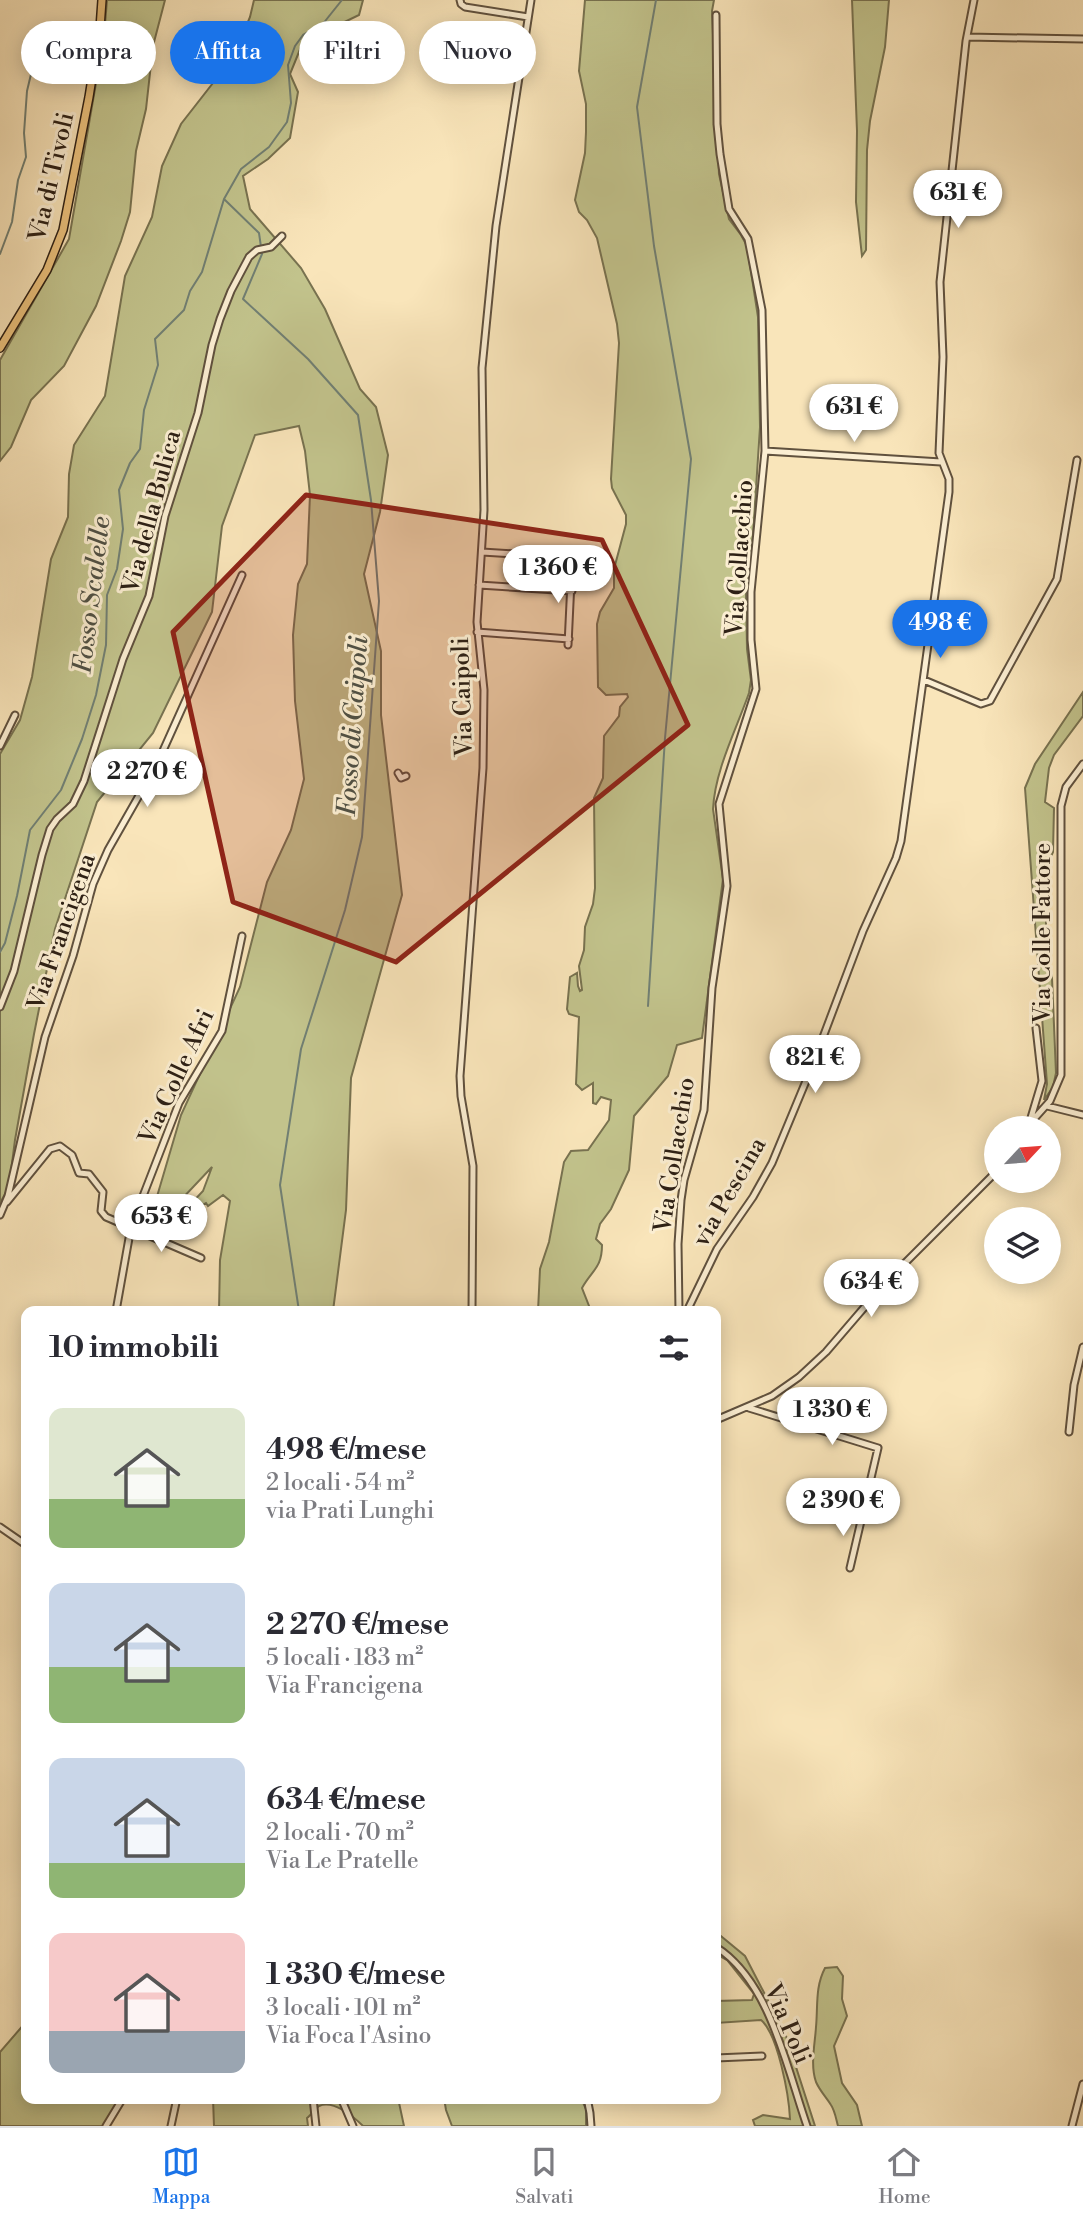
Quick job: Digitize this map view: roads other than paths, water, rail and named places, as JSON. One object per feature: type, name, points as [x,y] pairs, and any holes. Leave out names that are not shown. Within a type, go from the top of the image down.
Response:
[{"type":"main road","name":"Via di Tivoli","points":[[0,348],[47,270],[64,230],[89,97],[102,0]]},
{"type":"street","points":[[460,0],[463,7],[528,17]]},
{"type":"street","name":"Via Caipoli","points":[[472,1306],[473,1166],[460,1076],[483,774],[484,690],[477,632],[484,504],[481,397],[496,220],[531,0]]},
{"type":"street","name":"via Pescina","points":[[689,1306],[713,1255],[751,1201],[770,1168],[902,838],[950,485],[941,463],[939,443],[943,353],[940,276],[967,37],[974,0]]},
{"type":"street","name":"Via Collacchio","points":[[679,1306],[681,1200],[704,1110],[712,988],[727,886],[719,804],[756,685],[751,592],[765,451],[762,310],[748,239],[730,212],[722,167],[717,120],[716,15]]},
{"type":"street","points":[[967,37],[1083,39]]},
{"type":"street","name":"Via della Bulica","points":[[0,1007],[13,976],[50,829],[73,804],[84,781],[125,653],[149,596],[164,516],[200,407],[219,322],[249,257],[257,250],[271,247],[282,236]]},
{"type":"street","points":[[765,451],[941,463]]},
{"type":"street","points":[[924,680],[982,704],[990,701],[1058,576],[1077,460]]},
{"type":"street","points":[[477,632],[568,642],[572,591],[572,560],[566,557],[482,552]]},
{"type":"street","name":"Via Francigena","points":[[5,1203],[46,1037],[99,869],[157,764],[242,575]]},
{"type":"street","points":[[480,585],[572,591]]},
{"type":"street","points":[[0,747],[15,715]]},
{"type":"street","name":"Via Colle Fattore","points":[[1047,1106],[1057,1090],[1062,1073],[1059,971],[1060,806],[1066,788],[1083,764]]},
{"type":"street","points":[[398,773],[401,778],[406,776]]},
{"type":"street","name":"Via Colle Afri","points":[[117,1306],[131,1227],[179,1103],[221,1033],[242,936]]},
{"type":"street","points":[[1030,1116],[1042,1081],[1036,1028]]},
{"type":"street","points":[[1037,1116],[1047,1106],[1083,1115]]},
{"type":"street","points":[[0,1215],[5,1203],[50,1149],[60,1146],[72,1155],[79,1173],[89,1174],[102,1191],[104,1197],[101,1211],[104,1216],[201,1258]]},
{"type":"street","points":[[721,1418],[748,1408],[788,1387],[822,1355],[887,1282],[984,1184]]},
{"type":"street","points":[[1069,1432],[1073,1385],[1083,1347]]},
{"type":"street","points":[[748,1408],[878,1448],[850,1568]]},
{"type":"street","points":[[2,1529],[21,1542]]},
{"type":"street","name":"Via Poli","points":[[721,1951],[738,1966],[758,1996],[782,2052],[807,2126]]},
{"type":"street","points":[[721,2058],[762,2056]]},
{"type":"street","points":[[1072,2126],[1083,2084]]},
{"type":"street","points":[[106,2126],[119,2104]]},
{"type":"street","points":[[172,2126],[176,2104]]},
{"type":"street","points":[[314,2104],[316,2126]]},
{"type":"street","points":[[344,2104],[353,2126]]},
{"type":"street","points":[[588,2104],[591,2126]]},
{"type":"waterway","name":"Fosso Scalelle","points":[[0,952],[5,943],[17,896],[30,830],[61,790],[96,695],[106,645],[107,595],[117,569],[123,529],[119,490],[130,463],[140,449],[144,410],[158,365],[155,339],[184,310],[190,291],[202,272],[224,199],[241,169],[269,147],[287,122],[291,103],[288,65],[295,46],[303,35],[322,25],[342,0]]},
{"type":"waterway","points":[[648,1006],[665,738],[691,459],[654,246],[637,107],[656,0]]},
{"type":"waterway","points":[[0,254],[12,222],[18,180],[26,157],[24,133],[29,84]]},
{"type":"waterway","name":"Fosso di Caipoli","points":[[224,199],[259,233],[262,254],[243,299],[308,359],[358,415],[371,500],[379,601],[362,837],[345,910],[301,1049],[280,1185],[298,1306]]}]
